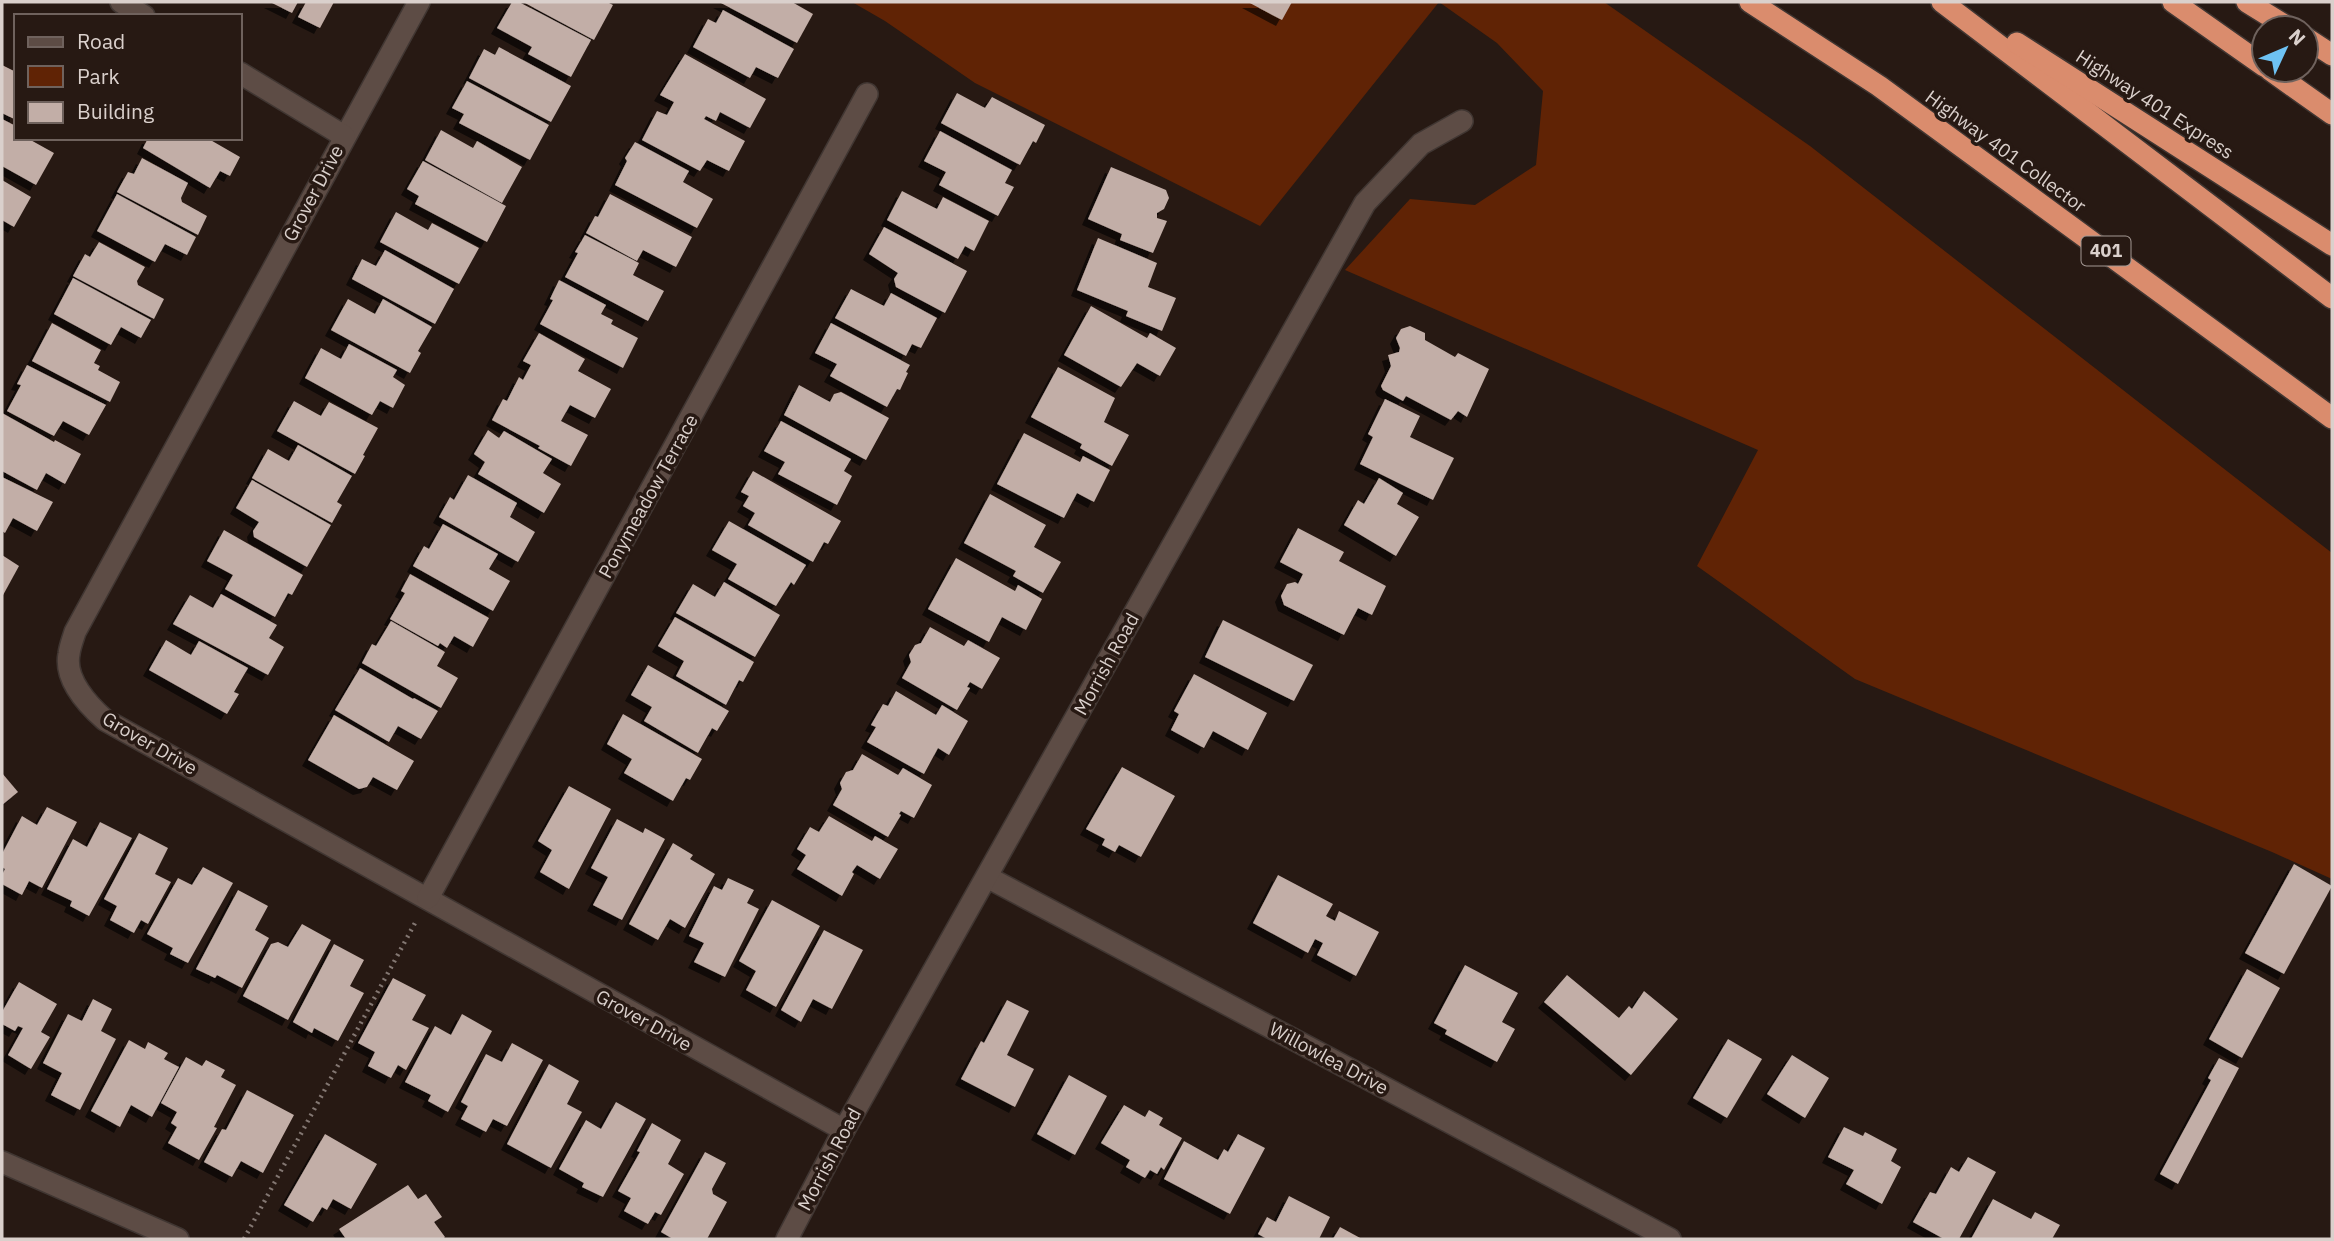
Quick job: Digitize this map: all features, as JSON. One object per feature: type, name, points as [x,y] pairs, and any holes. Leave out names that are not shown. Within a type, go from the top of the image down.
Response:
[{"type":"highway","name":"Highway 401 Collector","points":[[1750,2],[1879,86],[2332,418]]},
{"type":"highway","points":[[1942,2],[2332,298]]},
{"type":"highway","name":"Highway 401 Express","points":[[1953,2],[2332,245]]},
{"type":"highway","points":[[2173,2],[2250,56]]},
{"type":"highway","points":[[2247,2],[2267,14]]},
{"type":"highway","points":[[2290,84],[2332,114]]},
{"type":"street","points":[[121,2],[141,14]]},
{"type":"street","points":[[344,136],[419,2]]},
{"type":"street","name":"Grover Drive","points":[[242,74],[344,136],[75,632],[68,656],[73,680],[89,705],[105,720],[844,1130]]},
{"type":"street","name":"Ponymeadow Terrace","points":[[428,898],[867,94]]},
{"type":"street","name":"Morrish Road","points":[[787,1239],[844,1130],[1365,203],[1421,144],[1462,121]]},
{"type":"street","name":"Willowlea Drive","points":[[987,877],[1670,1239]]},
{"type":"street","points":[[2,1163],[178,1239]]},
{"type":"path","points":[[244,1239],[428,898]]},
{"type":"green space","points":[[852,2],[1439,2],[1260,226],[975,83],[885,21]]},
{"type":"green space","points":[[1439,2],[1604,2],[1810,146],[2332,553],[2332,879],[1855,679],[1697,566],[1758,450],[1345,270],[1410,199],[1475,205],[1536,165],[1543,91],[1497,43]]},
{"type":"building","points":[[270,2],[298,2],[292,13]]},
{"type":"building","points":[[306,2],[334,2],[320,28],[298,17]]},
{"type":"building","points":[[512,2],[519,2],[591,40],[571,77],[528,54],[532,47],[497,28]]},
{"type":"building","points":[[523,2],[607,2],[613,5],[594,40]]},
{"type":"building","points":[[719,2],[792,2],[813,14],[797,43]]},
{"type":"building","points":[[1248,2],[1292,2],[1282,20]]},
{"type":"building","points":[[723,10],[794,49],[778,78],[756,67],[750,78],[693,47],[708,19],[716,23]]},
{"type":"building","points":[[499,47],[571,86],[551,122],[469,78],[484,49],[495,55]]},
{"type":"building","points":[[685,54],[766,99],[750,128],[720,112],[716,121],[706,116],[704,119],[745,141],[729,171],[707,160],[700,171],[642,140],[657,111],[667,115],[674,102],[660,95]]},
{"type":"building","points":[[2,65],[14,71],[14,119],[2,113]]},
{"type":"building","points":[[467,81],[549,125],[530,160],[459,123],[464,114],[452,108]]},
{"type":"building","points":[[957,93],[985,108],[992,97],[1045,125],[1020,165],[941,123]]},
{"type":"building","points":[[2,119],[14,125],[14,140],[31,140],[54,153],[36,185],[2,166]]},
{"type":"building","points":[[441,130],[473,148],[477,141],[522,167],[502,203],[425,160]]},
{"type":"building","points":[[940,131],[1012,170],[1005,183],[1014,187],[998,216],[939,185],[946,172],[924,161]]},
{"type":"building","points":[[147,140],[210,140],[240,157],[230,176],[220,171],[210,188],[143,148]]},
{"type":"building","points":[[635,142],[689,171],[683,182],[713,199],[697,228],[615,185],[627,161],[625,158]]},
{"type":"building","points":[[142,158],[188,183],[181,198],[182,202],[207,216],[198,235],[117,192],[128,172],[134,174]]},
{"type":"building","points":[[423,161],[506,206],[487,242],[415,204],[419,196],[407,189]]},
{"type":"building","points":[[1111,167],[1166,190],[1169,198],[1164,209],[1157,213],[1157,218],[1167,221],[1153,253],[1120,240],[1122,234],[1088,219]]},
{"type":"building","points":[[2,180],[31,197],[14,227],[2,220]]},
{"type":"building","points":[[902,191],[937,209],[943,197],[989,221],[974,251],[965,246],[958,259],[887,220]]},
{"type":"building","points":[[117,194],[196,237],[187,255],[165,244],[155,262],[97,231]]},
{"type":"building","points":[[610,194],[692,237],[676,267],[643,250],[637,261],[586,233]]},
{"type":"building","points":[[396,212],[428,230],[432,223],[479,248],[459,284],[380,242]]},
{"type":"building","points":[[884,227],[967,271],[945,313],[896,287],[894,279],[898,273],[869,254]]},
{"type":"building","points":[[585,235],[639,263],[633,275],[664,291],[648,321],[565,277]]},
{"type":"building","points":[[1098,238],[1157,263],[1148,287],[1176,298],[1162,331],[1126,316],[1128,311],[1077,290]]},
{"type":"building","points":[[99,242],[145,267],[137,281],[138,285],[164,299],[154,319],[73,276],[85,254],[90,257]]},
{"type":"building","points":[[385,250],[454,289],[435,324],[352,279],[362,259],[376,266]]},
{"type":"building","points":[[73,278],[151,320],[141,338],[121,327],[111,345],[54,314]]},
{"type":"building","points":[[559,280],[606,305],[601,314],[613,320],[611,324],[638,338],[623,368],[540,324],[553,300],[550,299]]},
{"type":"building","points":[[851,289],[884,306],[891,293],[937,318],[921,348],[912,344],[906,356],[835,318]]},
{"type":"building","points":[[348,299],[375,314],[383,299],[432,327],[418,351],[421,353],[410,373],[331,330]]},
{"type":"building","points":[[1091,306],[1147,338],[1150,333],[1176,348],[1160,376],[1137,363],[1121,387],[1064,355]]},
{"type":"building","points":[[52,323],[101,350],[94,363],[100,366],[98,370],[120,382],[110,402],[32,361]]},
{"type":"building","points":[[831,323],[910,365],[900,390],[897,389],[887,407],[830,376],[837,364],[815,353]]},
{"type":"building","points":[[1410,326],[1425,333],[1425,340],[1455,357],[1458,353],[1489,369],[1467,417],[1458,411],[1451,420],[1406,396],[1403,401],[1383,390],[1381,386],[1391,366],[1388,355],[1399,352],[1396,338],[1401,329]]},
{"type":"building","points":[[539,333],[585,359],[578,371],[611,389],[595,418],[570,405],[561,421],[588,435],[571,466],[492,420],[503,399],[507,401],[519,377],[523,380],[531,365],[523,361]]},
{"type":"building","points":[[349,344],[397,370],[393,377],[405,385],[393,408],[380,401],[372,415],[305,378],[321,348],[341,359]]},
{"type":"building","points":[[27,365],[106,405],[89,435],[63,421],[54,436],[7,411],[21,385],[17,384]]},
{"type":"building","points":[[1058,367],[1115,398],[1104,422],[1129,435],[1112,466],[1080,448],[1082,444],[1031,417]]},
{"type":"building","points":[[799,385],[830,402],[834,394],[841,392],[889,418],[866,460],[784,415]]},
{"type":"building","points":[[1385,399],[1420,416],[1410,437],[1454,458],[1433,500],[1360,464],[1373,437],[1368,434]]},
{"type":"building","points":[[294,401],[321,416],[329,402],[378,428],[355,474],[277,431]]},
{"type":"building","points":[[2,413],[81,454],[65,484],[46,473],[37,490],[2,471]]},
{"type":"building","points":[[781,421],[851,459],[844,471],[852,476],[837,505],[778,474],[785,462],[764,451]]},
{"type":"building","points":[[488,430],[499,438],[504,431],[552,459],[543,473],[561,484],[544,513],[478,474],[485,462],[474,454]]},
{"type":"building","points":[[1024,433],[1080,462],[1083,456],[1110,470],[1094,502],[1077,493],[1064,518],[997,484]]},
{"type":"building","points":[[298,445],[352,476],[337,502],[342,505],[332,523],[252,478],[268,449],[289,461]]},
{"type":"building","points":[[753,471],[841,521],[828,544],[824,542],[813,562],[748,525],[755,513],[743,506],[749,496],[741,492]]},
{"type":"building","points":[[468,475],[517,503],[510,517],[535,532],[518,562],[439,517],[450,497],[454,500]]},
{"type":"building","points":[[2,477],[53,502],[37,531],[13,518],[5,533],[2,531]]},
{"type":"building","points":[[1379,478],[1403,493],[1397,504],[1419,517],[1396,556],[1344,525],[1358,500],[1364,504]]},
{"type":"building","points":[[252,480],[331,525],[307,567],[254,537],[253,531],[259,522],[236,508]]},
{"type":"building","points":[[990,494],[1046,525],[1034,547],[1061,562],[1043,593],[1013,576],[1016,571],[964,543]]},
{"type":"building","points":[[729,521],[806,565],[794,585],[791,582],[776,606],[728,579],[737,564],[712,550]]},
{"type":"building","points":[[443,524],[498,554],[489,569],[510,581],[493,611],[413,566],[424,546],[429,549]]},
{"type":"building","points":[[1298,528],[1344,552],[1339,561],[1386,586],[1372,615],[1358,608],[1344,635],[1284,605],[1281,596],[1287,584],[1298,584],[1303,574],[1280,562]]},
{"type":"building","points":[[224,530],[303,575],[292,595],[288,593],[275,617],[225,589],[233,575],[207,561]]},
{"type":"building","points":[[2,555],[19,566],[2,597]]},
{"type":"building","points":[[956,558],[1015,591],[1018,585],[1042,599],[1026,630],[1002,617],[989,642],[928,609]]},
{"type":"building","points":[[410,574],[489,618],[473,647],[454,636],[447,648],[440,643],[438,646],[390,619],[405,593],[401,591]]},
{"type":"building","points":[[724,582],[780,615],[755,657],[676,613],[693,584],[715,597]]},
{"type":"building","points":[[221,594],[277,625],[269,638],[284,647],[268,675],[173,624],[190,595],[213,608]]},
{"type":"building","points":[[675,617],[754,662],[743,682],[739,680],[726,705],[676,676],[684,661],[658,646]]},
{"type":"building","points":[[1223,620],[1313,665],[1294,701],[1205,657]]},
{"type":"building","points":[[391,621],[445,652],[437,666],[458,678],[441,708],[362,663],[372,644],[376,646]]},
{"type":"building","points":[[930,627],[964,646],[968,640],[1000,658],[982,689],[970,682],[967,687],[970,688],[957,710],[902,678],[911,662],[909,655],[915,645],[921,643]]},
{"type":"building","points":[[166,640],[191,655],[199,641],[248,668],[234,692],[239,694],[227,714],[149,670]]},
{"type":"building","points":[[648,665],[729,711],[717,731],[712,728],[698,753],[644,721],[652,707],[631,695]]},
{"type":"building","points":[[360,668],[438,711],[421,739],[398,726],[389,742],[335,710]]},
{"type":"building","points":[[1194,674],[1267,713],[1248,750],[1213,731],[1204,748],[1171,730],[1179,714],[1174,711]]},
{"type":"building","points":[[896,691],[936,715],[942,705],[968,721],[949,755],[938,748],[924,774],[867,742],[876,727],[871,725],[883,704],[888,706]]},
{"type":"building","points":[[623,714],[702,759],[690,780],[686,778],[673,801],[624,773],[632,759],[607,744]]},
{"type":"building","points":[[334,715],[414,761],[397,790],[373,777],[367,787],[359,789],[308,760]]},
{"type":"building","points":[[862,754],[898,775],[903,768],[932,785],[914,818],[901,811],[888,837],[833,805],[842,789],[840,783],[846,772],[853,770]]},
{"type":"building","points":[[1122,767],[1175,796],[1141,857],[1119,845],[1115,852],[1102,845],[1105,839],[1086,829]]},
{"type":"building","points":[[2,773],[18,792],[2,805]]},
{"type":"building","points":[[569,786],[611,809],[569,889],[540,872],[552,850],[538,841]]},
{"type":"building","points":[[47,807],[77,822],[42,888],[29,881],[22,895],[2,884],[5,869],[2,867],[2,854],[22,816],[37,825]]},
{"type":"building","points":[[829,816],[872,841],[875,836],[898,849],[880,879],[857,865],[842,896],[797,869],[806,855],[797,849],[810,827],[819,832]]},
{"type":"building","points":[[617,819],[643,833],[645,828],[665,839],[622,920],[593,905],[608,877],[591,868]]},
{"type":"building","points":[[100,822],[132,838],[89,916],[70,906],[72,901],[47,889],[73,839],[87,847]]},
{"type":"building","points":[[139,833],[168,848],[155,874],[171,882],[148,924],[141,920],[134,933],[110,920],[117,906],[104,899]]},
{"type":"building","points":[[673,843],[693,855],[690,859],[715,874],[685,928],[670,919],[658,940],[629,924]]},
{"type":"building","points":[[2294,864],[2332,886],[2284,974],[2245,953]]},
{"type":"building","points":[[203,867],[233,883],[188,963],[170,954],[173,948],[147,934],[178,878],[192,885]]},
{"type":"building","points":[[1278,875],[1333,904],[1326,916],[1335,921],[1339,911],[1379,932],[1356,976],[1317,955],[1323,943],[1315,939],[1308,953],[1253,923]]},
{"type":"building","points":[[728,878],[754,890],[747,903],[759,909],[725,977],[694,962],[704,943],[689,936],[714,886],[722,890]]},
{"type":"building","points":[[238,890],[268,906],[255,930],[269,938],[242,988],[217,975],[215,978],[196,969]]},
{"type":"building","points":[[772,900],[820,926],[776,1007],[746,990],[756,971],[739,961]]},
{"type":"building","points":[[302,924],[331,940],[288,1020],[243,996],[271,944],[278,942],[288,947]]},
{"type":"building","points":[[824,930],[863,950],[832,1009],[813,999],[801,1022],[781,1010]]},
{"type":"building","points":[[334,944],[364,960],[350,986],[364,993],[338,1041],[314,1028],[312,1033],[293,1022]]},
{"type":"building","points":[[1465,965],[1518,993],[1502,1022],[1515,1029],[1497,1062],[1445,1034],[1447,1030],[1434,1023]]},
{"type":"building","points":[[2247,969],[2280,988],[2242,1058],[2209,1039]]},
{"type":"building","points":[[1567,975],[1619,1018],[1629,1006],[1632,1009],[1644,991],[1678,1019],[1631,1075],[1544,1002]]},
{"type":"building","points":[[393,978],[426,995],[412,1020],[429,1028],[406,1070],[398,1065],[391,1078],[368,1066],[375,1052],[358,1043]]},
{"type":"building","points":[[19,982],[57,1004],[41,1032],[50,1037],[31,1069],[8,1055],[23,1028],[18,1026],[15,1031],[2,1024],[2,1012]]},
{"type":"building","points":[[93,999],[112,1009],[101,1031],[116,1039],[80,1110],[51,1095],[62,1073],[43,1063],[68,1014],[82,1021]]},
{"type":"building","points":[[1007,1000],[1029,1011],[1007,1055],[1034,1069],[1015,1107],[961,1079]]},
{"type":"building","points":[[462,1014],[492,1031],[448,1112],[428,1101],[431,1095],[405,1082],[435,1026],[451,1035]]},
{"type":"building","points":[[1728,1039],[1762,1059],[1727,1118],[1693,1098]]},
{"type":"building","points":[[129,1040],[145,1049],[148,1042],[168,1053],[164,1059],[179,1067],[152,1117],[131,1105],[120,1127],[91,1111]]},
{"type":"building","points":[[512,1043],[543,1060],[507,1126],[493,1119],[486,1132],[461,1119],[468,1106],[461,1102],[486,1054],[502,1062]]},
{"type":"building","points":[[1792,1055],[1829,1078],[1805,1118],[1767,1094]]},
{"type":"building","points":[[186,1057],[202,1066],[206,1060],[225,1070],[221,1077],[236,1085],[199,1160],[168,1143],[177,1127],[171,1123],[177,1112],[161,1103]]},
{"type":"building","points":[[2219,1058],[2239,1068],[2178,1184],[2160,1174],[2211,1080],[2208,1078]]},
{"type":"building","points":[[549,1064],[579,1081],[567,1104],[582,1112],[551,1168],[507,1144]]},
{"type":"building","points":[[1069,1075],[1107,1096],[1075,1155],[1037,1134]]},
{"type":"building","points":[[247,1090],[294,1115],[263,1173],[241,1161],[232,1177],[204,1162],[222,1129],[226,1130]]},
{"type":"building","points":[[616,1102],[646,1119],[603,1197],[582,1187],[584,1183],[559,1169],[586,1120],[601,1129]]},
{"type":"building","points":[[1124,1105],[1145,1117],[1149,1110],[1163,1118],[1159,1125],[1182,1138],[1164,1170],[1161,1167],[1157,1174],[1150,1170],[1145,1178],[1126,1167],[1130,1160],[1101,1143]]},
{"type":"building","points":[[652,1123],[681,1140],[668,1164],[684,1174],[661,1215],[655,1212],[648,1224],[624,1211],[631,1198],[618,1191],[640,1152],[637,1151]]},
{"type":"building","points":[[1844,1127],[1863,1136],[1865,1132],[1897,1149],[1891,1161],[1901,1167],[1882,1204],[1846,1184],[1854,1170],[1828,1157]]},
{"type":"building","points":[[325,1134],[377,1164],[351,1209],[333,1199],[327,1210],[322,1207],[313,1222],[284,1205]]},
{"type":"building","points":[[1238,1134],[1265,1148],[1230,1214],[1164,1179],[1184,1141],[1218,1160],[1224,1149],[1228,1152]]},
{"type":"building","points":[[705,1152],[726,1163],[712,1189],[713,1194],[727,1202],[707,1239],[673,1239],[661,1232]]},
{"type":"building","points":[[1968,1157],[1996,1172],[1959,1239],[1944,1239],[1913,1222],[1930,1192],[1936,1194],[1951,1167],[1959,1172]]},
{"type":"building","points":[[408,1185],[418,1199],[426,1194],[442,1217],[434,1222],[445,1237],[443,1239],[346,1239],[339,1229]]},
{"type":"building","points":[[1289,1196],[1330,1217],[1319,1239],[1267,1239],[1258,1234],[1267,1217],[1276,1222]]},
{"type":"building","points":[[1993,1199],[2031,1219],[2035,1212],[2060,1225],[2052,1239],[1971,1239]]},
{"type":"building","points":[[1340,1227],[1362,1239],[1333,1239]]}]
